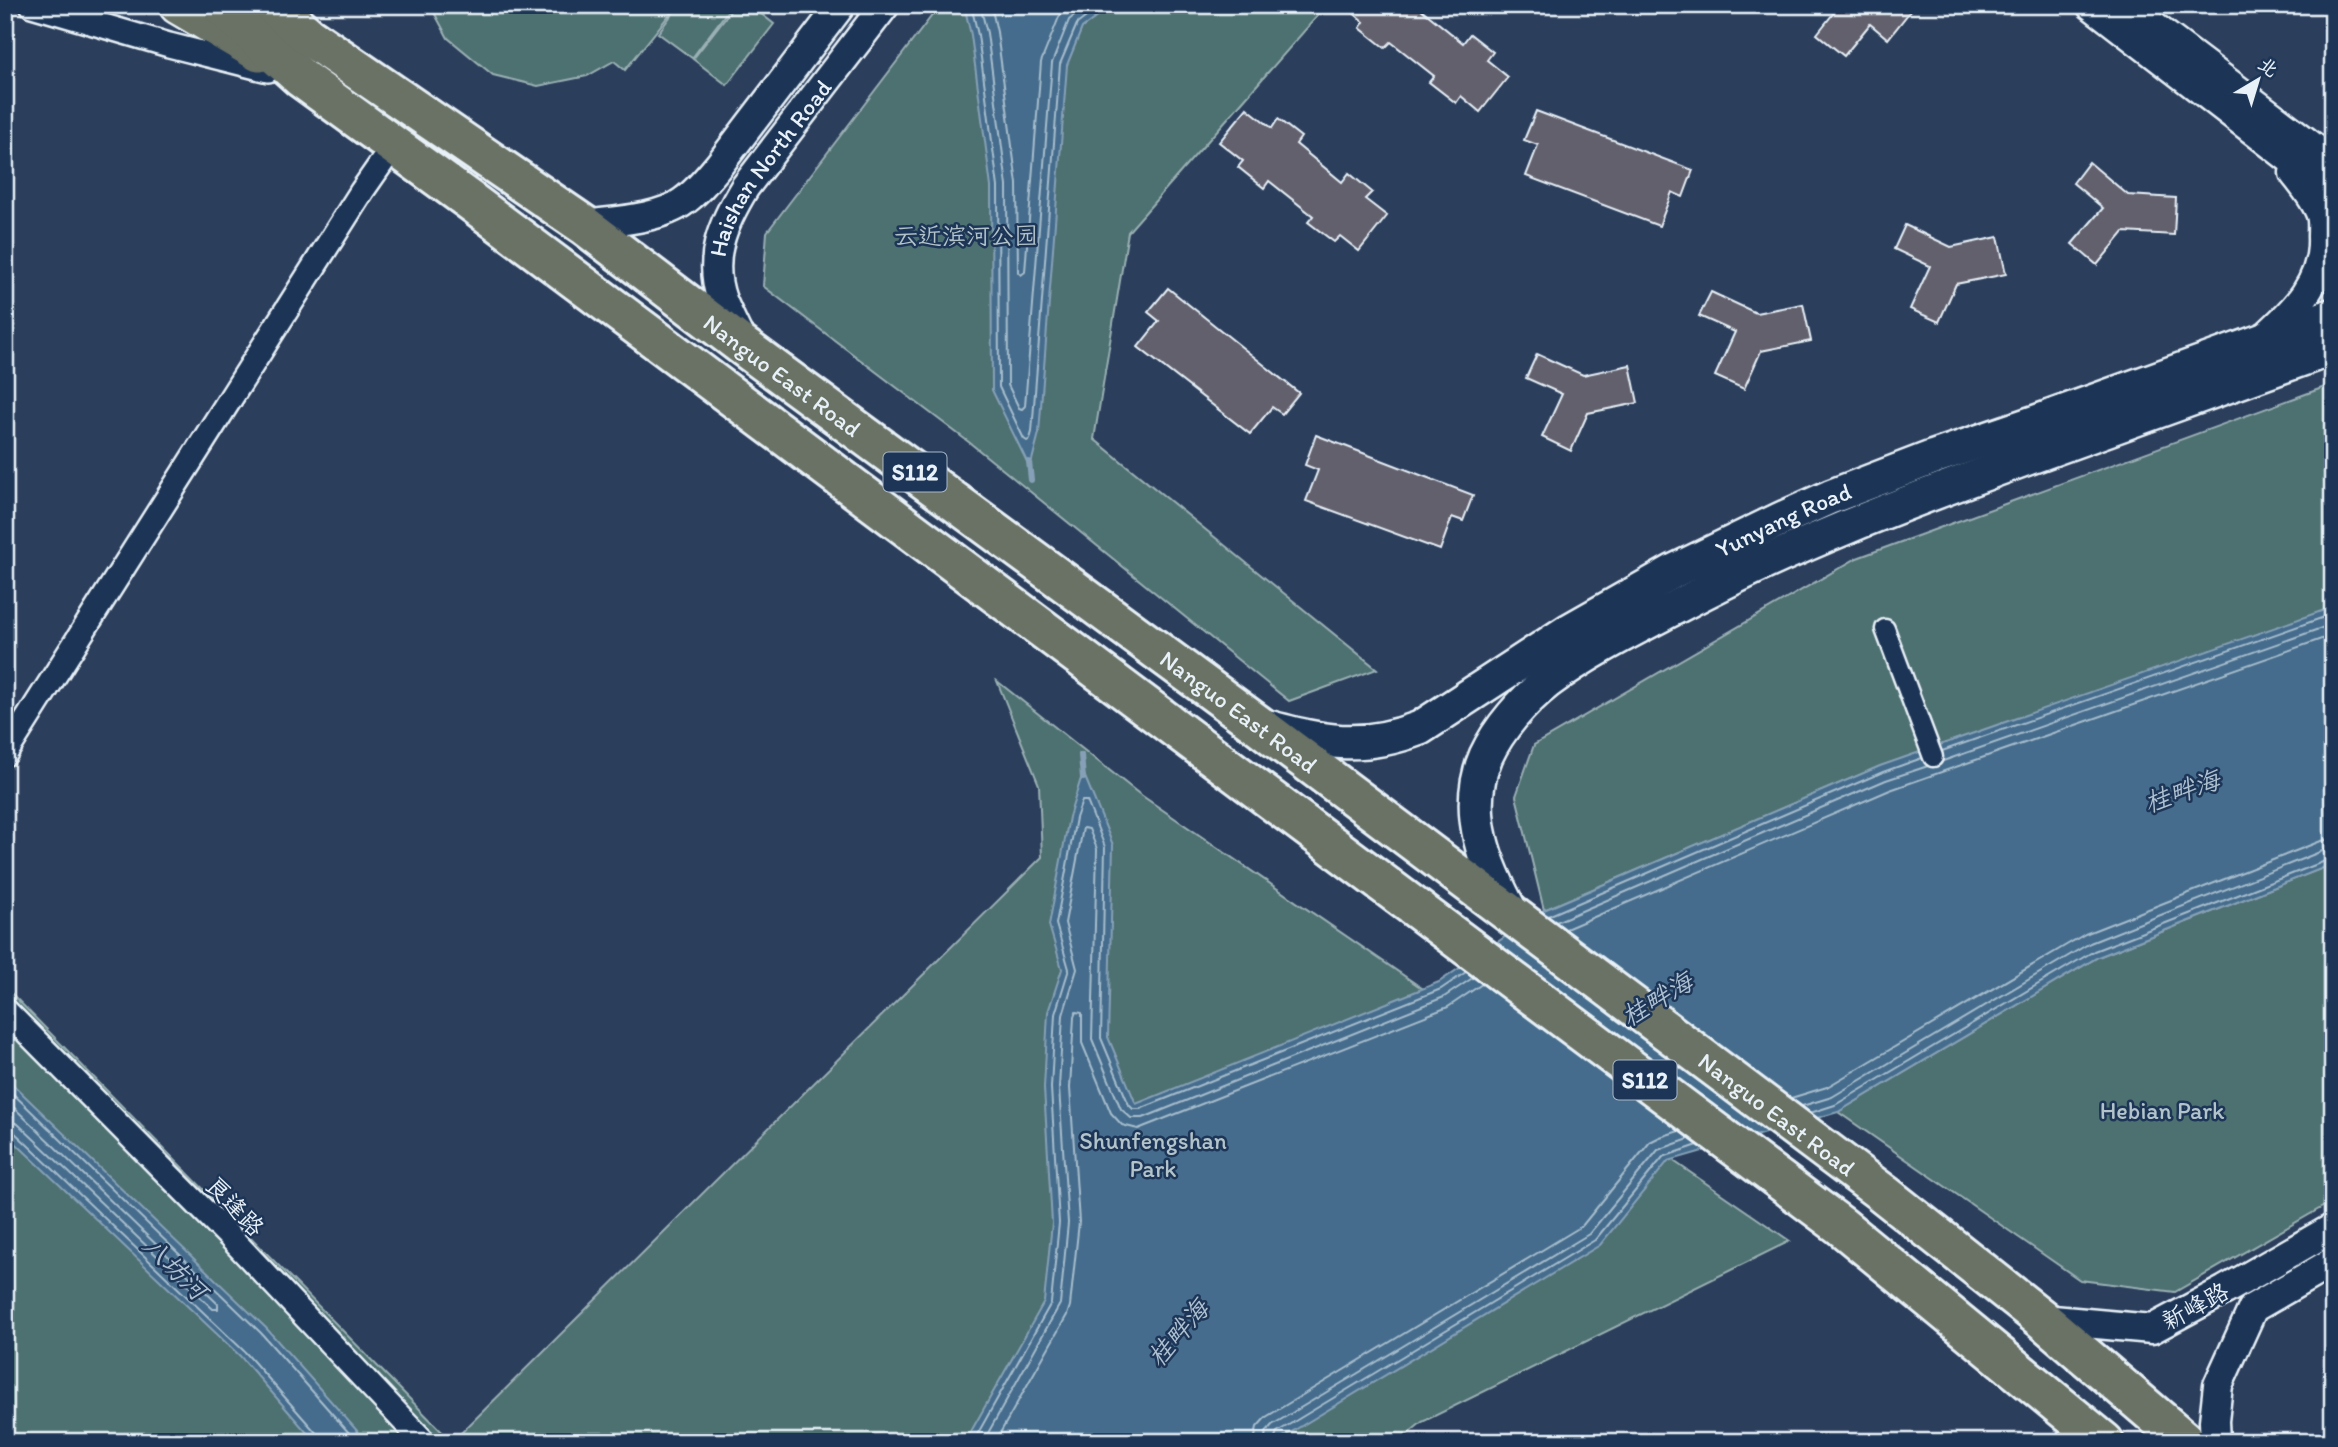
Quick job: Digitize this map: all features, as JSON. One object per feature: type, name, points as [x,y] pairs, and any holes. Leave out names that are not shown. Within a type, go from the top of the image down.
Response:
[{"type":"highway","name":"Nanguo East Road","points":[[220,5],[301,78],[1842,1226],[2104,1442]]},
{"type":"highway","name":"Nanguo East Road","points":[[273,5],[309,36],[584,225],[744,347],[1257,723],[1884,1194],[2042,1319],[2186,1442]]},
{"type":"main road","points":[[178,5],[301,78]]},
{"type":"main road","name":"S112","points":[[280,5],[309,36]]},
{"type":"main road","name":"Yunyang Road","points":[[1257,723],[1339,743],[1373,742],[1397,737],[1420,728],[1570,631],[1674,571],[1830,497],[1934,457],[2333,315]]},
{"type":"main road","name":"Yunyang Road","points":[[1514,918],[1492,879],[1477,827],[1477,785],[1486,756],[1502,730],[1524,703],[1546,683],[1572,665],[1714,586],[1848,527],[1943,489],[2333,348]]},
{"type":"main road","points":[[1674,571],[1659,589],[1664,597],[1714,586]]},
{"type":"street","points":[[32,5],[169,45],[301,78]]},
{"type":"street","name":"Haishan North Road","points":[[584,225],[661,212],[682,203],[719,165],[841,5]]},
{"type":"street","name":"Haishan North Road","points":[[744,347],[722,299],[716,276],[717,246],[728,215],[745,187],[885,5]]},
{"type":"street","points":[[2091,5],[2333,192]]},
{"type":"street","points":[[2125,5],[2333,162]]},
{"type":"street","points":[[2263,339],[2292,313],[2307,294],[2319,270],[2322,244],[2321,215],[2306,188],[2267,141]]},
{"type":"street","points":[[5,754],[362,191],[394,145]]},
{"type":"street","points":[[1885,629],[1933,757]]},
{"type":"street","name":"良逢路","points":[[5,1010],[230,1237],[424,1442]]},
{"type":"street","name":"新峰路","points":[[2042,1319],[2152,1329],[2333,1228]]},
{"type":"street","name":"新峰路","points":[[2215,1442],[2214,1421],[2218,1385],[2253,1308],[2333,1262]]},
{"type":"street","points":[[2266,1300],[2245,1303],[2239,1295],[2245,1284],[2271,1264]]},
{"type":"green space","points":[[430,5],[677,5],[625,70],[614,61],[587,76],[538,86],[493,75],[448,38]]},
{"type":"green space","points":[[679,5],[732,5],[692,58],[658,33]]},
{"type":"green space","points":[[735,5],[750,5],[774,24],[727,85],[693,59]]},
{"type":"green space","name":"云近滨河公园","points":[[940,5],[1327,5],[1128,232],[1094,439],[1377,669],[1289,701],[970,443],[763,286],[767,232]]},
{"type":"green space","points":[[2333,384],[2333,619],[1881,766],[1544,910],[1516,796],[1534,745],[1857,558]]},
{"type":"green space","name":"Shunfengshan Park","points":[[997,681],[1138,793],[1790,1241],[1422,1422],[1398,1442],[452,1442],[1042,857],[1039,785]]},
{"type":"green space","name":"Hebian Park","points":[[2333,864],[2333,1201],[2175,1292],[2080,1280],[1838,1112],[2098,957]]},
{"type":"green space","points":[[5,987],[452,1442],[5,1442]]},
{"type":"water","points":[[964,5],[1113,5],[1082,28],[1067,65],[1039,433],[1030,468],[992,390],[991,187],[971,35]]},
{"type":"water","name":"桂畔海","points":[[2333,607],[2333,864],[2098,957],[1838,1112],[1668,1161],[1600,1245],[1275,1442],[965,1442],[1044,1302],[1052,1223],[1044,1088],[1048,1012],[1062,969],[1049,925],[1069,817],[1083,772],[1113,845],[1108,1037],[1136,1104],[1439,982],[1544,910],[1880,766]]},
{"type":"water","name":"八坊河","points":[[5,1077],[266,1328],[367,1442],[315,1442],[240,1356],[5,1133]]},
{"type":"building","points":[[1344,5],[1416,5],[1463,43],[1470,34],[1493,52],[1487,60],[1508,77],[1480,112],[1461,96],[1456,103],[1429,82],[1434,76],[1391,42],[1385,48],[1360,28],[1364,22]]},
{"type":"building","points":[[1840,5],[1915,5],[1888,39],[1870,24],[1844,56],[1817,34]]},
{"type":"building","points":[[1247,108],[1272,128],[1278,119],[1301,137],[1296,144],[1342,182],[1349,173],[1372,192],[1365,199],[1387,216],[1359,251],[1340,236],[1334,242],[1308,222],[1313,216],[1269,181],[1264,188],[1238,167],[1243,161],[1219,142]]},
{"type":"building","points":[[1536,111],[1693,170],[1683,197],[1672,192],[1659,226],[1526,176],[1538,145],[1524,140]]},
{"type":"building","points":[[2089,162],[2128,195],[2176,198],[2174,235],[2124,232],[2097,265],[2072,244],[2103,208],[2073,183]]},
{"type":"building","points":[[1905,225],[1951,247],[1998,237],[2006,274],[1956,284],[1939,322],[1910,309],[1930,266],[1894,249]]},
{"type":"building","points":[[1168,288],[1299,393],[1282,414],[1272,407],[1250,434],[1138,347],[1159,321],[1148,312]]},
{"type":"building","points":[[1711,292],[1756,313],[1803,304],[1811,341],[1761,351],[1744,389],[1715,376],[1735,332],[1699,316]]},
{"type":"building","points":[[1537,354],[1583,375],[1630,365],[1638,403],[1588,413],[1571,451],[1542,437],[1562,394],[1526,378]]},
{"type":"building","points":[[1316,435],[1473,495],[1463,521],[1452,517],[1440,550],[1306,501],[1318,470],[1305,465]]},
{"type":"waterway","points":[[1029,462],[1031,480]]},
{"type":"waterway","points":[[1081,755],[1083,778]]}]
